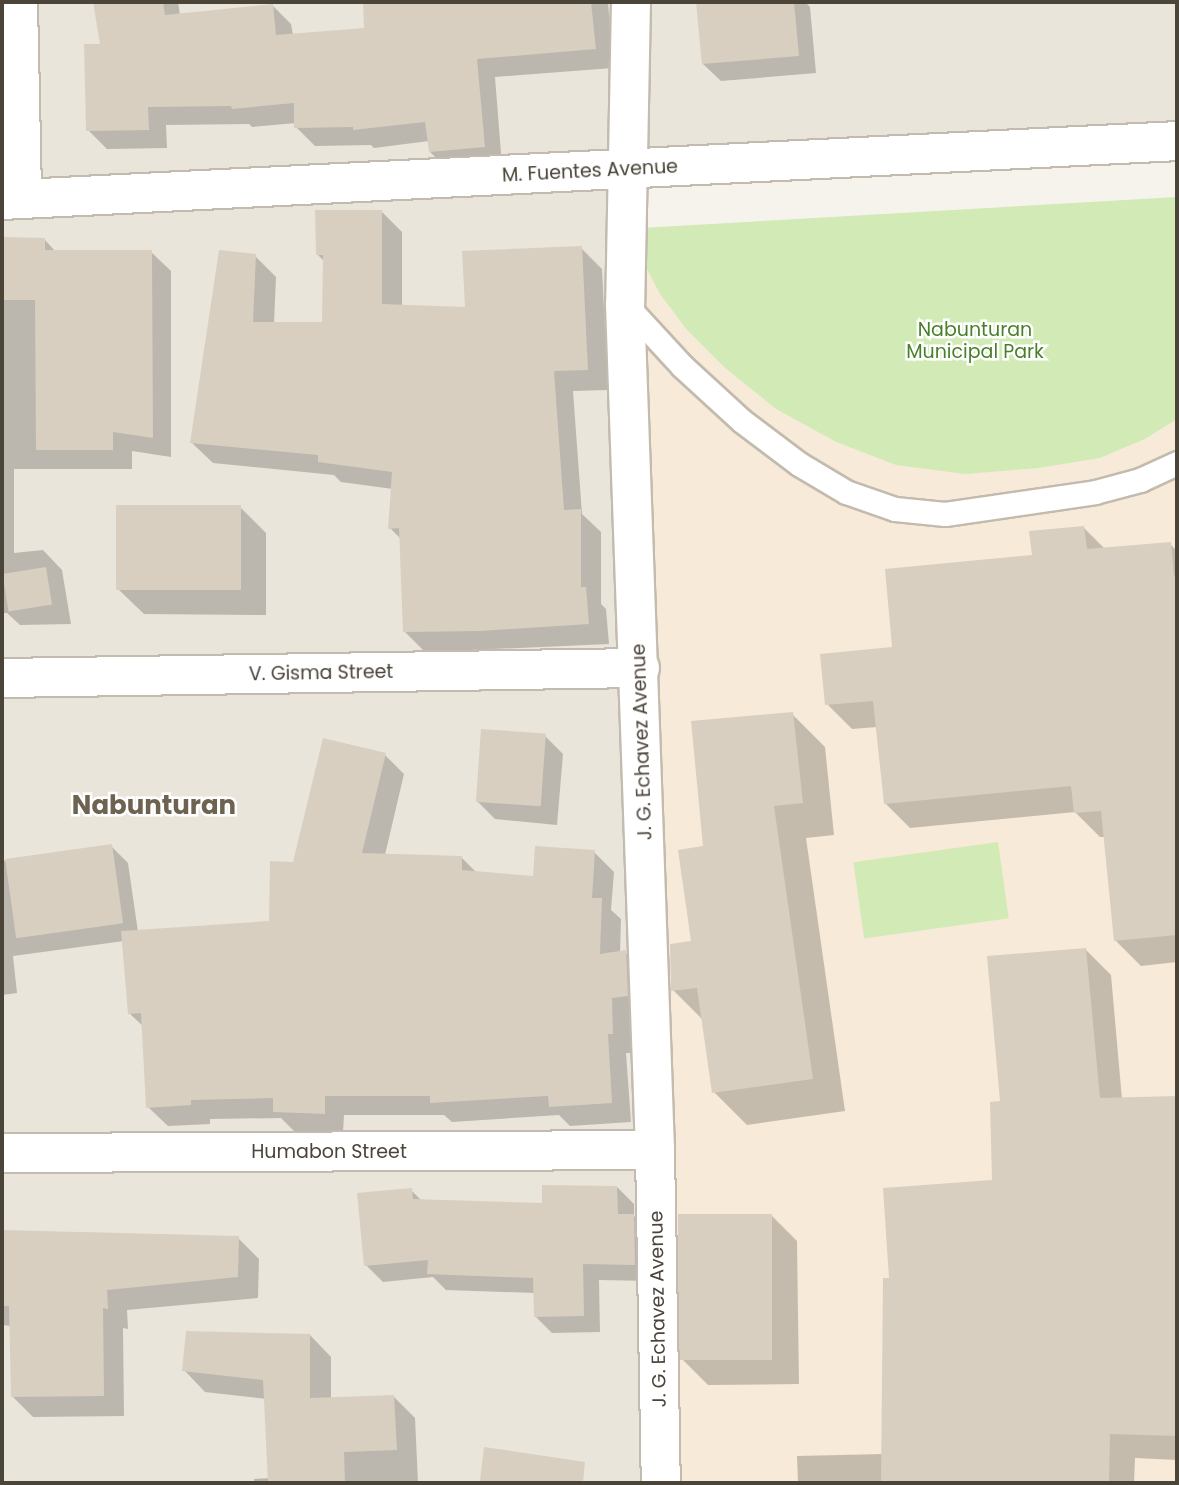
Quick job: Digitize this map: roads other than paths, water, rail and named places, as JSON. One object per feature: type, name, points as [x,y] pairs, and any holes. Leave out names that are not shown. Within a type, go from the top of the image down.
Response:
[{"type":"street","points":[[12,200],[18,2]]},
{"type":"street","name":"J. G. Echavez Avenue","points":[[631,2],[625,304],[655,1150],[661,1483]]},
{"type":"street","name":"M. Fuentes Avenue","points":[[12,200],[1177,141]]},
{"type":"street","name":"V. Gisma Street","points":[[2,678],[640,668]]},
{"type":"street","name":"Humabon Street","points":[[2,1153],[655,1150]]},
{"type":"lane","points":[[625,304],[682,366],[742,421],[799,464],[846,492],[895,509],[945,514],[1094,492],[1140,480],[1177,463]]},
{"type":"district","name":"Nabunturan","points":[[154,806]]},
{"type":"park label","name":"Nabunturan Municipal Park","points":[[975,341]]}]
